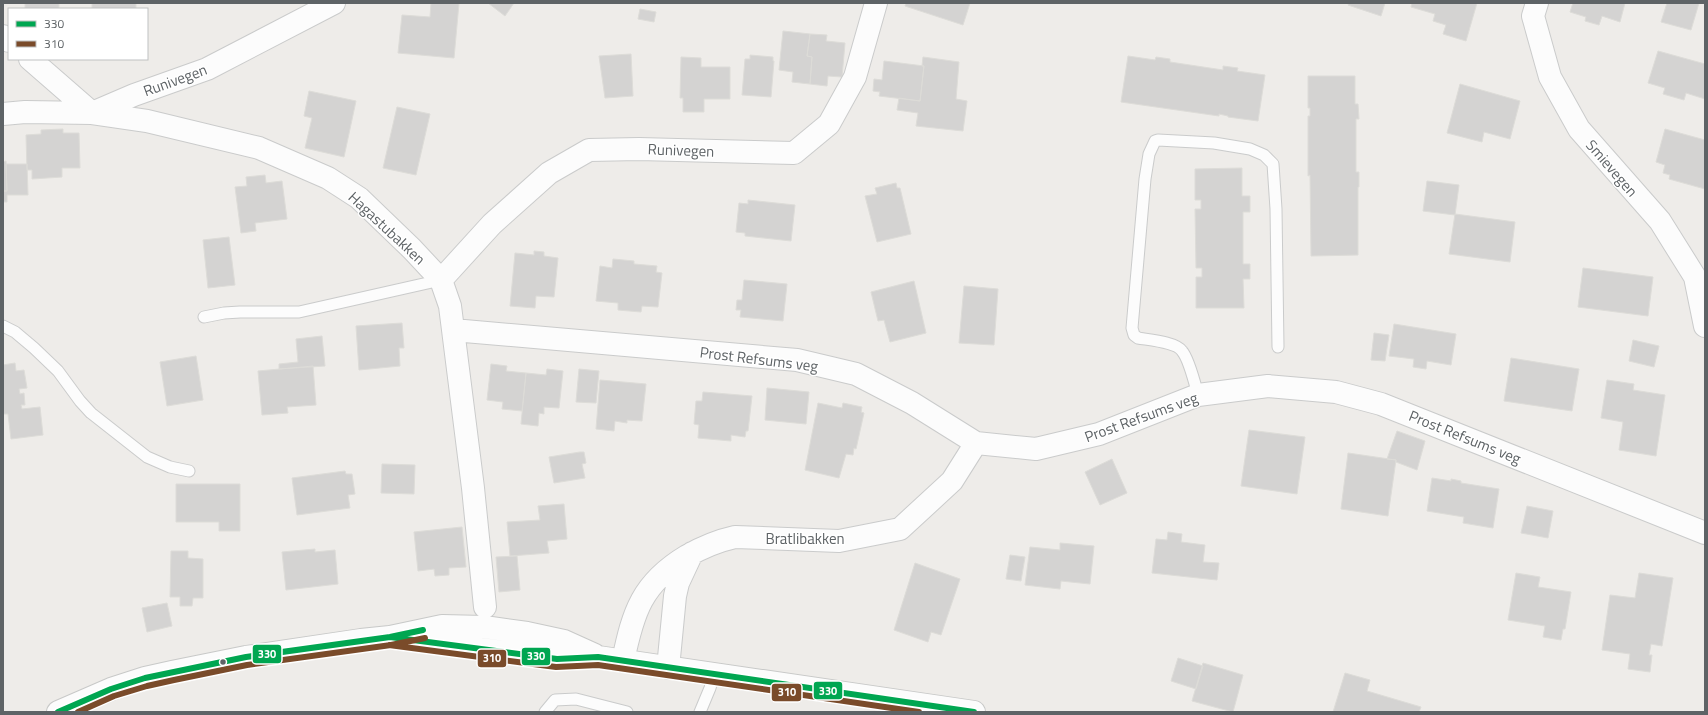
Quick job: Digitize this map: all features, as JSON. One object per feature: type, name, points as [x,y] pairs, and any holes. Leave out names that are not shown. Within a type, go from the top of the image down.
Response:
[{"type":"street","name":"Runivegen","points":[[3,114],[25,112],[92,113],[134,95],[207,69],[334,3]]},
{"type":"street","name":"Runivegen","points":[[441,280],[492,224],[549,174],[589,150],[639,149],[794,153],[829,124],[855,77],[876,3]]},
{"type":"street","name":"Smievegen","points":[[1537,3],[1533,16],[1550,77],[1579,130],[1660,221],[1695,277],[1705,326]]},
{"type":"street","points":[[31,60],[92,113]]},
{"type":"street","name":"Hagastubakken","points":[[92,113],[146,121],[259,148],[328,178],[359,198],[412,249],[441,280],[450,306],[454,330],[473,488],[485,607]]},
{"type":"street","name":"Prost Refsums veg","points":[[454,330],[797,360],[856,374],[912,403],[976,443],[1036,449],[1099,434],[1198,395],[1268,386],[1336,392],[1381,404],[1705,533]]},
{"type":"street","name":"Bratlibakken","points":[[623,661],[628,636],[644,595],[661,574],[692,553],[719,540],[735,538],[839,541],[900,530],[952,482],[976,443]]},
{"type":"street","points":[[668,668],[675,596],[678,584],[692,553]]},
{"type":"street","points":[[58,712],[110,689],[172,672],[246,657],[390,637],[557,659],[598,657],[974,712]]},
{"type":"lane","points":[[1198,395],[1182,350],[1173,345],[1138,338],[1134,335],[1132,328],[1145,179],[1149,154],[1155,141],[1214,143],[1250,149],[1264,155],[1273,164],[1276,209],[1278,348]]},
{"type":"lane","points":[[204,317],[224,313],[240,312],[299,312],[441,280]]},
{"type":"lane","points":[[3,326],[20,336],[53,366],[80,402],[92,413],[148,457],[164,465],[189,471]]},
{"type":"lane","points":[[700,712],[714,674]]},
{"type":"lane","points":[[545,712],[555,700],[571,699],[590,702],[627,712]]},
{"type":"building","points":[[25,3],[59,3],[59,8],[25,8]]},
{"type":"building","points":[[92,3],[136,3],[136,8],[92,8]]},
{"type":"building","points":[[431,3],[459,3],[454,58],[398,53],[402,15],[430,17]]},
{"type":"building","points":[[488,3],[514,3],[505,16]]},
{"type":"building","points":[[906,3],[970,3],[963,25],[905,6]]},
{"type":"building","points":[[1349,3],[1385,3],[1381,16],[1348,5]]},
{"type":"building","points":[[1412,3],[1477,3],[1466,41],[1443,34],[1446,25],[1433,21],[1435,14],[1411,7]]},
{"type":"building","points":[[1573,3],[1625,3],[1620,22],[1602,16],[1599,25],[1585,21],[1586,17],[1570,12]]},
{"type":"building","points":[[1667,3],[1699,3],[1691,30],[1661,22]]},
{"type":"building","points":[[640,9],[656,12],[654,22],[638,19]]},
{"type":"building","points":[[783,31],[810,34],[807,56],[812,57],[810,84],[792,82],[793,72],[779,70]]},
{"type":"building","points":[[810,34],[827,35],[826,41],[845,43],[842,77],[828,76],[827,86],[810,84],[812,57],[807,56]]},
{"type":"building","points":[[1658,51],[1705,64],[1705,99],[1686,93],[1684,100],[1663,94],[1665,88],[1648,83]]},
{"type":"building","points":[[631,54],[633,96],[605,98],[599,56]]},
{"type":"building","points":[[750,55],[773,57],[771,97],[742,95],[745,59],[750,59]]},
{"type":"building","points":[[1128,56],[1155,60],[1156,57],[1170,59],[1170,62],[1223,70],[1223,66],[1238,68],[1237,71],[1265,75],[1258,121],[1228,117],[1219,114],[1219,116],[1121,102]]},
{"type":"building","points":[[681,57],[701,58],[701,67],[730,67],[730,99],[704,99],[704,112],[683,112],[683,98],[680,98]]},
{"type":"building","points":[[923,57],[959,62],[956,99],[967,101],[963,131],[916,126],[918,113],[897,110],[899,98],[920,101],[924,66],[922,66]]},
{"type":"building","points":[[884,61],[924,66],[920,101],[879,96],[880,92],[873,91],[874,79],[882,80]]},
{"type":"building","points":[[1308,76],[1355,76],[1355,104],[1358,104],[1359,119],[1356,119],[1356,172],[1359,172],[1358,255],[1311,256],[1310,175],[1308,176],[1308,116],[1310,116],[1310,108],[1308,108]]},
{"type":"building","points":[[1460,84],[1520,101],[1510,139],[1484,132],[1482,142],[1447,133]]},
{"type":"building","points":[[309,91],[356,101],[344,157],[305,148],[312,118],[304,116]]},
{"type":"building","points":[[397,107],[430,114],[416,175],[383,168]]},
{"type":"building","points":[[63,129],[63,133],[79,133],[80,168],[62,168],[62,177],[32,179],[32,170],[27,170],[26,135],[41,134],[41,130]]},
{"type":"building","points":[[1665,129],[1705,140],[1705,189],[1669,179],[1670,175],[1663,173],[1665,165],[1656,162]]},
{"type":"building","points":[[6,161],[7,191],[3,191],[3,162]]},
{"type":"building","points":[[6,164],[27,164],[28,195],[7,195],[7,202],[3,202],[3,191],[7,191]]},
{"type":"building","points":[[1242,168],[1242,196],[1250,196],[1250,212],[1243,212],[1243,264],[1250,264],[1250,279],[1243,279],[1244,308],[1196,308],[1196,277],[1202,277],[1202,268],[1196,268],[1195,209],[1201,209],[1201,200],[1195,200],[1195,169]]},
{"type":"building","points":[[265,175],[266,183],[282,181],[287,219],[255,223],[256,231],[241,233],[235,187],[247,186],[246,177]]},
{"type":"building","points":[[1427,181],[1459,185],[1455,215],[1423,211]]},
{"type":"building","points":[[896,183],[897,188],[900,188],[911,234],[877,242],[865,196],[877,194],[875,188]]},
{"type":"building","points":[[748,200],[795,205],[791,241],[745,236],[745,233],[736,232],[739,203],[748,204]]},
{"type":"building","points":[[1455,214],[1515,222],[1510,262],[1449,254]]},
{"type":"building","points":[[229,237],[235,285],[208,288],[203,240]]},
{"type":"building","points":[[534,251],[544,252],[544,256],[558,258],[554,297],[536,296],[535,308],[510,306],[515,253],[534,255]]},
{"type":"building","points":[[613,259],[634,261],[634,264],[657,266],[656,272],[662,273],[658,307],[642,306],[641,312],[618,310],[618,303],[596,301],[600,266],[612,268]]},
{"type":"building","points":[[1583,268],[1653,277],[1648,316],[1578,307]]},
{"type":"building","points":[[744,280],[787,284],[783,321],[740,317],[741,310],[736,310],[737,300],[742,300]]},
{"type":"building","points":[[914,281],[926,333],[890,342],[884,320],[878,321],[871,292]]},
{"type":"building","points":[[964,286],[998,289],[994,345],[959,343]]},
{"type":"building","points":[[402,323],[404,348],[399,348],[400,366],[359,370],[356,326]]},
{"type":"building","points":[[1394,324],[1456,334],[1451,365],[1427,361],[1426,369],[1413,367],[1414,359],[1389,356]]},
{"type":"building","points":[[1374,333],[1389,335],[1385,361],[1371,360]]},
{"type":"building","points":[[322,336],[325,366],[279,369],[279,364],[298,362],[296,339]]},
{"type":"building","points":[[1633,340],[1659,346],[1654,367],[1629,361]]},
{"type":"building","points":[[196,356],[203,400],[167,406],[160,362]]},
{"type":"building","points":[[1511,358],[1579,369],[1572,411],[1504,401]]},
{"type":"building","points":[[15,363],[16,371],[24,370],[27,388],[19,389],[20,394],[24,393],[25,405],[21,405],[22,409],[40,407],[43,435],[11,439],[8,414],[3,414],[3,365]]},
{"type":"building","points":[[491,364],[507,366],[506,371],[526,373],[522,411],[502,409],[503,402],[487,400]]},
{"type":"building","points":[[313,366],[316,405],[287,407],[288,413],[262,415],[258,371]]},
{"type":"building","points":[[547,369],[563,371],[559,408],[544,407],[544,414],[539,413],[538,426],[521,424],[526,373],[546,375]]},
{"type":"building","points":[[579,369],[599,371],[596,403],[576,402]]},
{"type":"building","points":[[600,380],[646,384],[642,421],[627,420],[627,423],[615,421],[614,431],[596,429]]},
{"type":"building","points":[[1607,380],[1634,384],[1633,390],[1665,395],[1656,456],[1619,450],[1623,422],[1601,418]]},
{"type":"building","points":[[767,388],[809,392],[806,424],[765,420]]},
{"type":"building","points":[[703,392],[752,396],[748,431],[746,431],[745,437],[731,435],[731,441],[698,438],[699,425],[694,424],[696,401],[702,401]]},
{"type":"building","points":[[818,403],[842,408],[843,403],[862,407],[861,412],[864,413],[856,449],[854,448],[853,455],[846,454],[839,478],[805,470]]},
{"type":"building","points":[[1249,430],[1305,437],[1297,494],[1241,486]]},
{"type":"building","points":[[1397,431],[1425,441],[1417,470],[1396,462],[1396,460],[1387,459]]},
{"type":"building","points":[[584,452],[586,463],[582,464],[585,478],[554,483],[549,457]]},
{"type":"building","points":[[1348,453],[1396,460],[1388,516],[1341,509]]},
{"type":"building","points":[[1112,459],[1127,493],[1100,505],[1085,472]]},
{"type":"building","points":[[382,464],[415,465],[414,494],[381,493]]},
{"type":"building","points":[[345,471],[346,474],[352,474],[355,494],[348,495],[350,508],[297,515],[292,478]]},
{"type":"building","points":[[1432,478],[1451,481],[1451,479],[1461,481],[1461,483],[1499,489],[1493,528],[1463,523],[1464,517],[1427,511]]},
{"type":"building","points":[[176,484],[240,484],[240,531],[219,531],[219,522],[176,522]]},
{"type":"building","points":[[564,504],[567,539],[547,541],[549,553],[510,556],[507,522],[540,520],[538,506]]},
{"type":"building","points":[[1527,506],[1553,511],[1548,538],[1521,533]]},
{"type":"building","points":[[462,527],[466,567],[449,568],[449,575],[435,576],[434,569],[418,571],[414,532]]},
{"type":"building","points":[[1168,532],[1182,534],[1181,542],[1205,545],[1203,562],[1219,563],[1217,580],[1152,573],[1156,539],[1167,540]]},
{"type":"building","points":[[1060,543],[1094,546],[1090,584],[1061,581],[1060,589],[1025,585],[1030,547],[1060,550]]},
{"type":"building","points":[[315,549],[315,552],[335,550],[338,584],[286,590],[282,552]]},
{"type":"building","points":[[171,551],[188,551],[188,558],[203,559],[203,598],[193,598],[192,606],[180,606],[180,597],[170,597]]},
{"type":"building","points":[[1010,555],[1025,557],[1021,581],[1006,579]]},
{"type":"building","points":[[517,556],[520,590],[499,592],[496,557]]},
{"type":"building","points":[[915,563],[960,579],[941,635],[931,632],[928,642],[894,630]]},
{"type":"building","points":[[1516,573],[1540,577],[1538,587],[1571,592],[1565,629],[1563,629],[1561,640],[1543,637],[1545,626],[1508,620]]},
{"type":"building","points":[[1639,573],[1673,578],[1662,646],[1651,644],[1649,655],[1652,655],[1650,672],[1628,669],[1630,654],[1602,650],[1610,595],[1635,598]]},
{"type":"building","points":[[167,603],[172,626],[147,632],[142,608]]},
{"type":"building","points":[[1178,658],[1203,666],[1196,689],[1171,681]]},
{"type":"building","points":[[1203,663],[1243,675],[1233,712],[1192,701]]},
{"type":"building","points":[[1345,673],[1370,680],[1367,691],[1421,707],[1419,712],[1333,712]]},
{"type":"transit line","name":"330","points":[[58,712],[111,689],[145,678],[246,657],[390,637],[423,630]]},
{"type":"transit line","name":"330","points":[[390,637],[557,659],[598,657],[974,712]]},
{"type":"transit line","name":"310","points":[[78,712],[114,696],[174,680],[247,665],[391,645],[425,638]]},
{"type":"transit line","name":"310","points":[[389,645],[556,667],[598,665],[919,712]]}]
